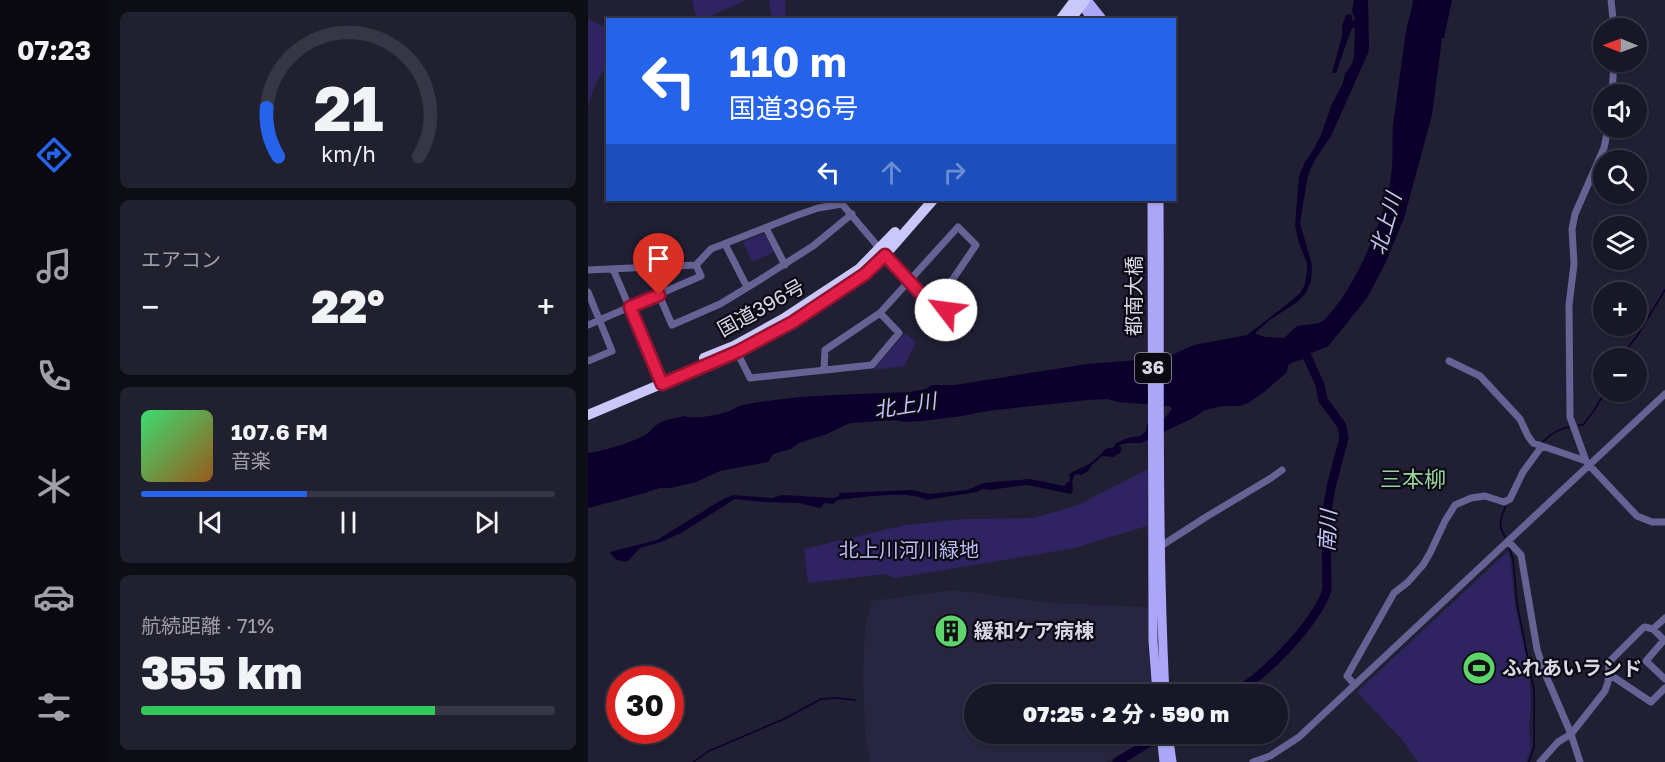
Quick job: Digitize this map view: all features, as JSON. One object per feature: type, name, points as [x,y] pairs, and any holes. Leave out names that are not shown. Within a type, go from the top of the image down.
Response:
[{"type":"highway","points":[[1062,18],[1081,1]]},
{"type":"highway","points":[[1071,18],[1081,1]]},
{"type":"highway","name":"国道396号","points":[[882,252],[923,201]]},
{"type":"highway","name":"国道396号","points":[[588,415],[736,349],[882,252],[932,201]]},
{"type":"highway","name":"国道396号","points":[[588,407],[660,381]]},
{"type":"main road","points":[[1081,1],[1092,18]]},
{"type":"main road","points":[[1081,1],[1101,18]]},
{"type":"main road","name":"都南大橋","points":[[1152,201],[1157,535]]},
{"type":"main road","name":"都南大橋","points":[[1157,535],[1159,201]]},
{"type":"main road","name":"36","points":[[1157,535],[1161,546],[1165,684]]},
{"type":"main road","name":"36","points":[[1156,684],[1153,641],[1157,535]]},
{"type":"main road","points":[[1162,744],[1164,762]]},
{"type":"main road","points":[[1169,744],[1172,762]]},
{"type":"street","points":[[1611,0],[1613,18]]},
{"type":"street","points":[[1606,138],[1604,148],[1575,214],[1572,229],[1574,264],[1569,305],[1570,417],[1587,463],[1637,516],[1652,522],[1665,522]]},
{"type":"street","points":[[588,270],[696,265],[711,249],[818,208],[842,204],[927,302],[946,310]]},
{"type":"street","points":[[659,295],[672,325],[720,303],[785,265],[813,246],[852,214]]},
{"type":"street","points":[[766,228],[785,265]]},
{"type":"street","points":[[824,370],[825,350],[880,313],[958,228],[976,245],[953,279],[927,302]]},
{"type":"street","points":[[725,244],[747,287]]},
{"type":"street","points":[[588,325],[701,276],[696,265]]},
{"type":"street","points":[[614,268],[660,381]]},
{"type":"street","points":[[588,361],[612,351],[589,295]]},
{"type":"street","points":[[736,349],[750,378],[872,365],[899,333],[880,313]]},
{"type":"street","points":[[1449,362],[1480,376],[1520,419],[1533,443],[1587,463]]},
{"type":"street","points":[[1253,762],[1270,759],[1299,737],[1508,541],[1587,463],[1665,394]]},
{"type":"street","points":[[1355,685],[1347,676],[1394,593],[1408,582],[1423,565],[1455,505],[1471,498],[1485,496],[1504,502],[1510,499],[1523,472],[1542,446]]},
{"type":"street","points":[[1161,546],[1282,470]]},
{"type":"street","points":[[1508,541],[1521,555],[1537,649],[1580,762]]},
{"type":"street","points":[[1653,629],[1665,618]]},
{"type":"street","points":[[1540,762],[1558,742],[1571,734],[1605,691],[1609,662],[1645,627],[1653,629],[1665,640],[1646,660],[1665,679]]},
{"type":"street","points":[[1609,675],[1651,702],[1665,688]]},
{"type":"shaded area","points":[[954,590],[1052,603],[1150,607],[1148,652],[1151,684],[964,684],[964,744],[1139,744],[1105,762],[870,762],[865,734],[863,674],[865,629],[871,601]]},
{"type":"green space","points":[[692,0],[747,0],[706,18],[696,18]]},
{"type":"green space","points":[[769,0],[785,0],[786,18],[772,18]]},
{"type":"green space","points":[[588,18],[606,28],[606,66],[594,87],[588,108]]},
{"type":"green space","points":[[762,234],[765,235],[774,252],[752,262],[743,242]]},
{"type":"green space","points":[[905,333],[916,343],[904,366],[873,370]]},
{"type":"green space","name":"北上川河川緑地","points":[[1148,469],[1147,526],[1075,548],[895,578],[885,574],[808,583],[804,549],[905,525],[964,519],[1034,518],[1080,504]]},
{"type":"green space","points":[[1508,551],[1515,606],[1529,670],[1531,749],[1526,762],[1418,762],[1404,742],[1357,692]]},
{"type":"water","name":"北上川","points":[[1354,0],[1368,0],[1369,47],[1331,136],[1315,160],[1307,180],[1300,223],[1312,265],[1311,281],[1306,293],[1296,303],[1256,332],[1265,337],[1284,338],[1297,326],[1323,321],[1335,308],[1357,273],[1375,234],[1391,177],[1394,118],[1406,31],[1413,0],[1452,0],[1444,38],[1442,38],[1432,115],[1404,218],[1385,264],[1367,298],[1327,347],[1288,365],[1287,372],[1248,403],[1241,406],[1223,406],[1205,410],[1141,443],[1119,445],[1122,449],[1120,453],[1113,457],[1102,456],[1082,475],[1075,474],[1071,494],[1027,485],[982,489],[977,492],[926,500],[909,495],[883,495],[837,500],[833,504],[824,503],[819,508],[799,503],[735,499],[681,533],[640,548],[628,561],[620,561],[611,554],[610,552],[657,540],[733,495],[772,498],[782,495],[834,498],[839,496],[839,493],[912,490],[929,494],[967,490],[984,483],[1030,479],[1064,486],[1070,480],[1070,474],[1091,463],[1105,449],[1114,447],[1116,443],[1126,439],[1139,436],[1146,431],[1147,424],[1165,418],[1172,409],[1169,406],[1118,402],[1108,399],[987,411],[922,421],[850,423],[827,434],[799,443],[791,449],[773,454],[768,462],[720,471],[696,482],[659,488],[588,508],[588,453],[635,440],[647,434],[661,422],[668,420],[685,416],[711,416],[739,406],[764,401],[910,392],[926,389],[932,385],[955,385],[1087,364],[1165,358],[1194,345],[1247,335],[1301,292],[1305,284],[1307,263],[1295,225],[1299,176],[1321,135],[1345,74],[1352,64],[1355,28],[1352,28],[1336,73],[1332,73],[1346,15],[1351,14],[1353,21],[1355,20],[1352,11]]},
{"type":"waterway","points":[[1628,348],[1665,290]]},
{"type":"waterway","name":"南川","points":[[1248,684],[1300,634],[1321,604],[1327,590],[1326,518],[1331,487],[1344,438],[1342,426],[1323,400],[1320,385],[1306,354],[1305,346]]},
{"type":"waterway","points":[[1579,425],[1583,425],[1599,402]]},
{"type":"waterway","points":[[1543,442],[1554,432],[1569,427]]},
{"type":"waterway","points":[[1505,537],[1500,524],[1506,505]]},
{"type":"waterway","points":[[1509,548],[1513,559],[1517,603],[1534,690],[1534,747],[1529,762]]},
{"type":"waterway","points":[[693,762],[709,751],[784,719],[821,699],[855,700]]},
{"type":"waterway","name":"南川","points":[[1117,762],[1146,744]]},
{"type":"place","name":"緩和ケア病棟","points":[[951,631]]},
{"type":"place","name":"ふれあいランド","points":[[1479,668]]},
{"type":"district","name":"三本柳","points":[[1413,479]]},
{"type":"route","points":[[659,295],[630,307],[662,384],[737,352],[793,322],[865,274],[885,255],[932,306],[946,310]]}]
